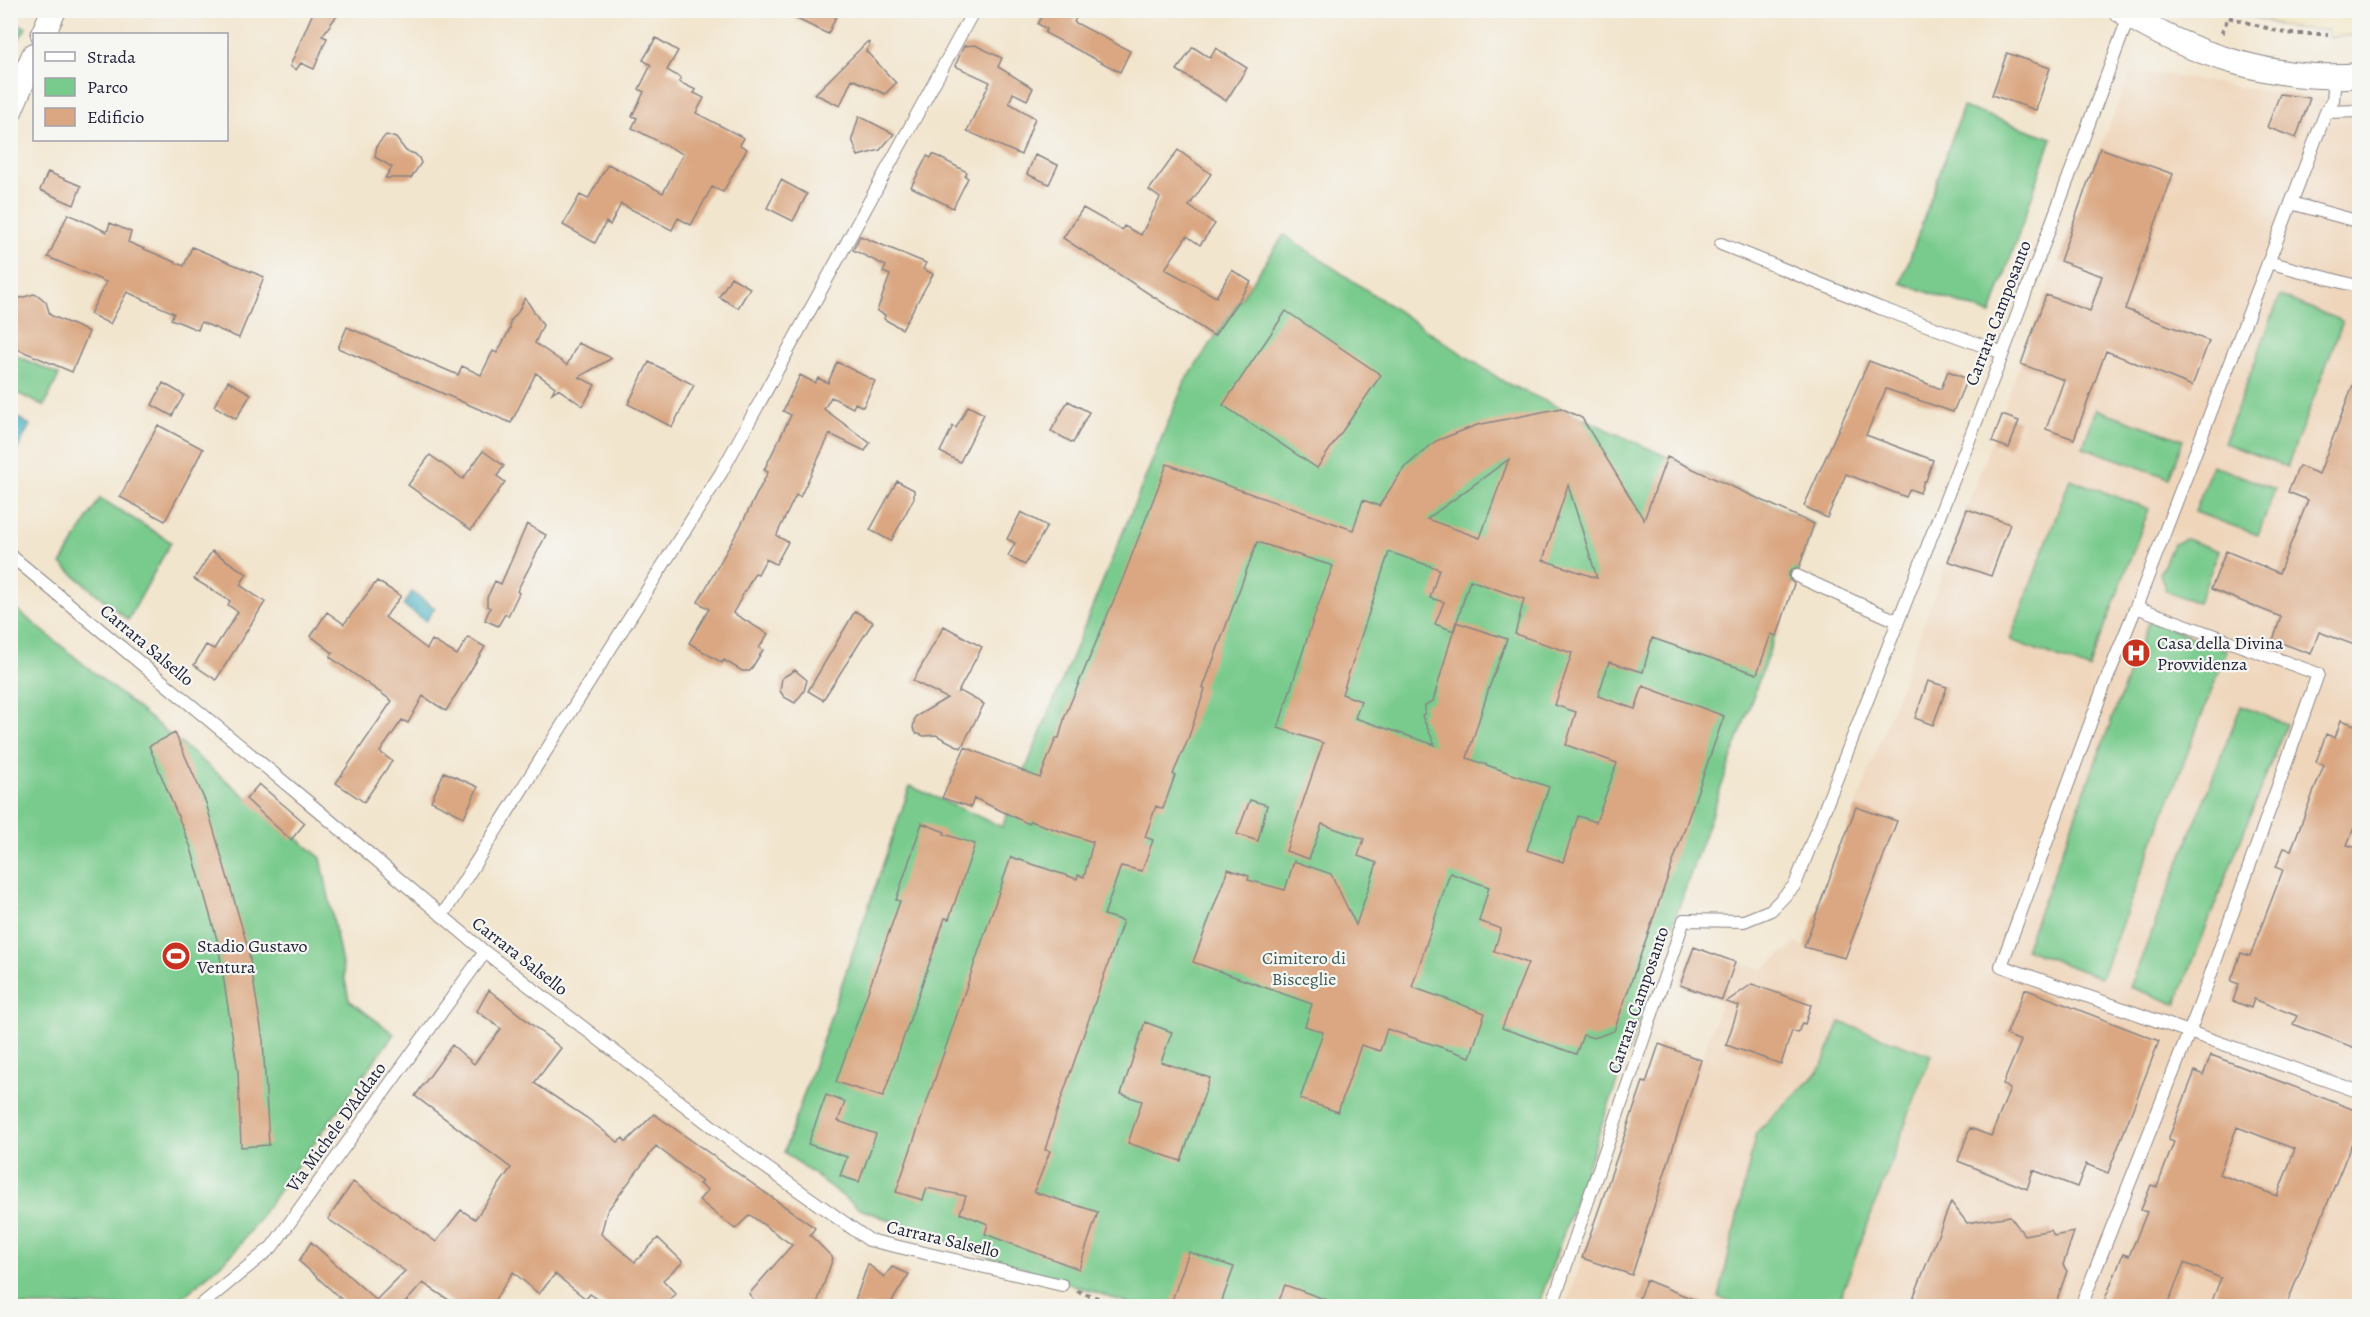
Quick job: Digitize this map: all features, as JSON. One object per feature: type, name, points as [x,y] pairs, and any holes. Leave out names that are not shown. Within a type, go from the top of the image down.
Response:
[{"type":"street","points":[[43,33],[54,10]]},
{"type":"street","points":[[2125,13],[2150,28],[2213,56],[2269,70],[2335,78],[2360,75]]},
{"type":"street","points":[[10,111],[33,57]]},
{"type":"lane","points":[[442,916],[721,473],[974,10]]},
{"type":"lane","name":"Carrara Camposanto","points":[[1551,1306],[1684,920],[1744,921],[1771,910],[1795,885],[2003,353],[2125,13]]},
{"type":"lane","points":[[2335,78],[2333,100],[2326,111],[2104,686],[2001,966],[2360,1092]]},
{"type":"lane","points":[[2326,111],[2360,111]]},
{"type":"lane","points":[[2291,203],[2360,222]]},
{"type":"lane","points":[[1721,244],[1880,308],[2003,353]]},
{"type":"lane","points":[[2268,262],[2360,287]]},
{"type":"lane","name":"Carrara Salsello","points":[[10,555],[484,952],[757,1161],[869,1240],[1062,1286]]},
{"type":"lane","points":[[1797,576],[1897,621]]},
{"type":"lane","points":[[2081,1306],[2189,1031],[2318,674],[2136,607]]},
{"type":"lane","name":"Via Michele D'Addato","points":[[200,1306],[272,1247],[484,952]]},
{"type":"path","points":[[2213,56],[2228,17],[2288,34],[2328,34]]},
{"type":"path","points":[[1062,1286],[1122,1306]]},
{"type":"shaded area","name":"Casa della Divina Provvidenza","points":[[2134,70],[2310,98],[2359,100],[2359,1306],[1566,1306],[1582,1258],[1632,1275],[1688,1098],[1735,962],[1761,970],[1796,943],[1804,947],[2100,148],[2130,74]]},
{"type":"green space","points":[[11,19],[26,28],[11,51]]},
{"type":"green space","points":[[1963,107],[2052,138],[1991,314],[1901,283]]},
{"type":"green space","name":"Cimitero di Bisceglie","points":[[1284,235],[1506,383],[1814,524],[1538,1306],[1136,1306],[978,1253],[860,1209],[784,1152],[910,786],[1002,827],[1185,381]]},
{"type":"green space","points":[[2280,296],[2343,321],[2287,467],[2224,443]]},
{"type":"green space","points":[[11,353],[59,375],[44,406],[11,390]]},
{"type":"green space","points":[[2096,409],[2183,440],[2169,478],[2083,447]]},
{"type":"green space","points":[[2212,465],[2275,489],[2258,535],[2195,512]]},
{"type":"green space","points":[[2070,479],[2149,509],[2089,669],[2010,640]]},
{"type":"green space","points":[[100,498],[171,542],[128,620],[61,564]]},
{"type":"green space","points":[[2186,539],[2219,551],[2198,603],[2166,591],[2160,574],[2173,544]]},
{"type":"green space","name":"Stadio Gustavo Ventura","points":[[10,604],[321,858],[349,1000],[394,1034],[235,1251],[173,1306],[11,1306]]},
{"type":"green space","points":[[2149,621],[2227,650],[2101,978],[2025,949]]},
{"type":"green space","points":[[2241,706],[2286,724],[2176,1004],[2130,987]]},
{"type":"green space","points":[[1840,1022],[1931,1055],[1837,1306],[1746,1306],[1719,1298],[1756,1133],[1820,1070]]},
{"type":"sand","points":[[2233,11],[2359,11],[2359,35],[2328,37],[2327,30],[2290,28]]},
{"type":"water","points":[[11,414],[30,425],[11,461]]},
{"type":"water","points":[[412,592],[435,608],[426,621],[403,605]]},
{"type":"building","points":[[314,10],[341,10],[322,36],[327,38],[314,69],[301,63],[296,70],[290,66]]},
{"type":"building","points":[[778,10],[839,10],[828,34]]},
{"type":"building","points":[[1045,10],[1063,10],[1076,18],[1074,22],[1130,51],[1120,72],[1045,33],[1047,29],[1038,24]]},
{"type":"building","points":[[656,38],[678,51],[667,70],[681,78],[679,82],[696,90],[694,93],[704,98],[696,113],[744,138],[740,145],[747,149],[723,192],[712,187],[691,225],[678,218],[672,230],[621,204],[610,225],[606,222],[595,243],[563,225],[580,195],[588,199],[608,164],[663,193],[683,154],[632,128],[637,118],[632,116],[644,92],[639,89],[651,65],[643,60]]},
{"type":"building","points":[[867,42],[870,43],[866,51],[896,83],[885,94],[852,79],[840,106],[815,94]]},
{"type":"building","points":[[975,45],[1002,58],[998,67],[1033,88],[1027,100],[1013,93],[1009,103],[1035,118],[1021,155],[967,131],[990,82],[955,66],[964,46]]},
{"type":"building","points":[[1193,47],[1210,58],[1216,48],[1247,68],[1226,101],[1177,70]]},
{"type":"building","points":[[2007,53],[2050,68],[2036,110],[1992,95]]},
{"type":"building","points":[[2280,94],[2310,98],[2296,138],[2267,127]]},
{"type":"building","points":[[859,116],[894,134],[880,150],[858,156],[852,139]]},
{"type":"building","points":[[386,135],[396,138],[406,151],[419,158],[421,163],[411,178],[385,178],[392,167],[375,157],[377,145]]},
{"type":"building","points":[[2100,148],[2173,174],[2125,309],[2209,341],[2192,386],[2106,351],[2074,439],[2046,429],[2064,380],[2021,364],[2046,295],[2090,311],[2102,276],[2060,261]]},
{"type":"building","points":[[1178,150],[1211,174],[1189,206],[1215,224],[1200,245],[1187,236],[1165,269],[1216,297],[1232,270],[1251,282],[1214,336],[1063,238],[1083,208],[1122,230],[1124,226],[1141,235],[1160,198],[1149,190]]},
{"type":"building","points":[[933,154],[967,172],[965,176],[968,178],[953,208],[911,187],[927,156],[931,158]]},
{"type":"building","points":[[1035,155],[1058,165],[1049,184],[1027,174]]},
{"type":"building","points":[[48,172],[81,186],[74,205],[40,190]]},
{"type":"building","points":[[781,180],[807,194],[793,221],[767,208]]},
{"type":"building","points":[[68,214],[107,232],[110,223],[131,232],[128,242],[184,266],[192,247],[264,277],[239,338],[201,322],[198,330],[171,319],[174,313],[127,292],[110,324],[90,314],[106,282],[48,257]]},
{"type":"building","points":[[860,236],[926,263],[923,269],[933,274],[902,329],[884,319],[885,315],[877,311],[890,275],[883,272],[886,266],[853,250]]},
{"type":"building","points":[[731,277],[750,288],[738,308],[719,297]]},
{"type":"building","points":[[10,294],[21,298],[34,294],[39,296],[46,302],[50,315],[89,332],[72,372],[10,346]]},
{"type":"building","points":[[525,298],[543,325],[535,343],[567,365],[578,343],[612,358],[579,377],[595,385],[583,406],[558,389],[552,393],[555,387],[536,373],[511,423],[338,348],[347,327],[458,375],[462,366],[481,375],[493,351],[497,353],[510,329],[510,322]]},
{"type":"building","points":[[1286,311],[1381,375],[1317,468],[1223,405]]},
{"type":"building","points":[[1869,361],[1941,389],[1948,371],[1967,379],[1953,412],[1886,389],[1866,435],[1933,460],[1926,481],[1920,493],[1910,489],[1906,497],[1846,474],[1827,518],[1804,506]]},
{"type":"building","points":[[649,362],[694,385],[672,427],[628,404]]},
{"type":"building","points":[[837,362],[875,381],[863,407],[855,403],[853,408],[831,397],[824,409],[870,443],[865,451],[830,434],[800,497],[796,495],[778,532],[777,536],[788,542],[776,564],[766,559],[758,574],[755,573],[733,613],[768,634],[759,648],[763,650],[750,671],[742,671],[724,660],[722,663],[689,643],[709,609],[698,602],[768,472],[764,470],[791,415],[783,411],[800,375],[815,383],[818,378],[828,383]]},
{"type":"building","points":[[2358,372],[2360,647],[2319,632],[2311,654],[2273,640],[2281,617],[2211,589],[2226,551],[2279,573],[2308,500],[2288,492],[2299,466],[2319,474]]},
{"type":"building","points":[[228,381],[251,394],[236,419],[214,406]]},
{"type":"building","points":[[163,383],[184,395],[172,416],[152,405]]},
{"type":"building","points":[[1068,401],[1089,412],[1073,443],[1051,431]]},
{"type":"building","points":[[968,406],[984,414],[960,462],[940,452],[953,426],[956,428]]},
{"type":"building","points":[[1561,408],[1582,418],[1644,520],[1667,457],[1814,524],[1799,568],[1789,573],[1790,580],[1794,584],[1777,636],[1771,634],[1757,674],[1652,638],[1643,672],[1609,662],[1598,696],[1635,709],[1643,686],[1724,716],[1614,1031],[1594,1038],[1583,1035],[1576,1054],[1502,1028],[1528,963],[1494,951],[1501,929],[1479,921],[1489,887],[1450,873],[1412,987],[1485,1013],[1470,1057],[1387,1029],[1380,1051],[1361,1045],[1338,1112],[1300,1099],[1323,1032],[1305,1026],[1312,1004],[1193,962],[1228,869],[1249,876],[1248,880],[1285,890],[1294,861],[1331,874],[1356,925],[1377,863],[1358,856],[1364,839],[1322,824],[1309,859],[1286,851],[1323,743],[1278,728],[1333,566],[1257,542],[1203,688],[1205,689],[1187,742],[1173,774],[1175,775],[1163,809],[1156,806],[1145,837],[1153,840],[1142,871],[1121,866],[1104,915],[1123,921],[1056,1114],[1045,1150],[1050,1151],[1034,1192],[1098,1212],[1079,1269],[985,1234],[988,1224],[960,1213],[966,1196],[927,1188],[923,1200],[896,1192],[1011,857],[1077,879],[1078,875],[1084,877],[1093,842],[1030,821],[1029,824],[974,798],[971,807],[942,798],[965,747],[1040,778],[1056,738],[1059,738],[1065,716],[1123,578],[1167,464],[1353,530],[1363,500],[1379,506],[1404,468],[1436,441],[1477,425]],"holes":[[[1509,459],[1480,538],[1427,519]],[[1568,485],[1597,578],[1543,560]],[[1389,552],[1439,569],[1430,598],[1444,602],[1435,624],[1453,631],[1433,701],[1425,705],[1425,712],[1422,716],[1435,745],[1355,718],[1361,701],[1342,694]],[[1470,580],[1524,599],[1515,634],[1572,653],[1555,705],[1576,712],[1566,745],[1617,763],[1596,822],[1578,816],[1563,862],[1527,850],[1549,787],[1467,758],[1507,639],[1457,622]]]},
{"type":"building","points":[[2002,415],[2019,421],[2009,448],[1992,442]]},
{"type":"building","points":[[158,425],[203,449],[165,521],[120,497]]},
{"type":"building","points":[[483,451],[504,466],[497,476],[505,482],[471,530],[408,485],[430,455],[463,479]]},
{"type":"building","points":[[897,481],[914,490],[914,498],[891,541],[870,530]]},
{"type":"building","points":[[1967,509],[2010,524],[1991,576],[1948,561]]},
{"type":"building","points":[[1021,512],[1047,526],[1025,565],[1008,556],[1015,543],[1007,539]]},
{"type":"building","points":[[527,524],[546,535],[517,591],[519,593],[508,616],[505,614],[498,626],[485,620],[490,608],[487,606],[487,598],[495,581],[501,584]]},
{"type":"building","points":[[212,551],[247,574],[240,585],[265,602],[216,680],[194,665],[206,645],[214,649],[238,612],[228,605],[230,601],[194,579]]},
{"type":"building","points":[[377,581],[401,596],[385,617],[427,649],[432,640],[457,655],[468,637],[485,647],[446,711],[423,696],[408,723],[402,720],[380,752],[392,761],[364,802],[336,783],[392,701],[330,657],[333,653],[311,636],[327,612],[344,624]]},
{"type":"building","points":[[855,611],[873,622],[823,700],[808,691]]},
{"type":"building","points":[[944,626],[982,647],[958,692],[984,704],[961,748],[936,735],[924,736],[916,733],[913,728],[915,717],[947,698],[913,681]]},
{"type":"building","points":[[795,670],[807,680],[804,691],[795,703],[784,697],[780,691],[782,678]]},
{"type":"building","points":[[1928,681],[1947,687],[1933,725],[1915,718]]},
{"type":"building","points":[[2341,720],[2360,727],[2360,813],[2347,845],[2360,849],[2360,1050],[2293,1024],[2297,1016],[2254,999],[2251,1008],[2233,1001],[2239,984],[2231,981],[2241,953],[2250,956],[2283,870],[2276,867],[2284,848],[2291,850],[2324,765],[2316,762],[2326,734],[2335,738]]},
{"type":"building","points":[[175,733],[206,803],[248,948],[263,1040],[269,1145],[241,1147],[238,1072],[218,943],[191,848],[149,746]]},
{"type":"building","points":[[444,772],[478,787],[464,817],[431,801]]},
{"type":"building","points":[[259,784],[305,823],[291,840],[246,799]]},
{"type":"building","points":[[1250,800],[1267,805],[1258,841],[1237,834]]},
{"type":"building","points":[[1856,807],[1897,821],[1845,958],[1804,947]]},
{"type":"building","points":[[922,823],[945,832],[944,834],[975,844],[949,919],[945,918],[883,1097],[836,1082],[900,901],[896,900]]},
{"type":"building","points":[[1694,947],[1735,962],[1722,1000],[1680,985]]},
{"type":"building","points":[[1752,984],[1811,1005],[1805,1024],[1802,1023],[1798,1033],[1792,1031],[1781,1064],[1726,1045],[1739,1006],[1726,1002]]},
{"type":"building","points":[[2025,989],[2159,1041],[2108,1173],[2086,1164],[2077,1187],[2033,1170],[2027,1189],[1958,1161],[1970,1128],[1991,1136],[2010,1089],[2003,1084],[2021,1041],[2006,1035]]},
{"type":"building","points":[[489,990],[561,1048],[534,1083],[587,1118],[618,1142],[623,1138],[626,1142],[654,1114],[815,1228],[810,1235],[833,1258],[816,1306],[759,1306],[749,1294],[792,1245],[750,1215],[735,1229],[699,1200],[708,1190],[699,1184],[702,1182],[656,1146],[607,1211],[601,1234],[635,1262],[658,1238],[683,1262],[663,1280],[676,1294],[663,1306],[608,1306],[590,1294],[586,1299],[555,1274],[539,1294],[513,1272],[491,1306],[458,1306],[423,1283],[402,1306],[349,1306],[299,1261],[311,1242],[376,1300],[405,1271],[328,1219],[353,1182],[436,1242],[461,1210],[475,1219],[511,1168],[415,1096],[452,1045],[474,1064],[501,1029],[477,1011]]},
{"type":"building","points":[[1145,1022],[1172,1032],[1161,1062],[1210,1078],[1181,1161],[1128,1143],[1142,1101],[1121,1094]]},
{"type":"building","points":[[1659,1044],[1701,1060],[1632,1275],[1582,1258],[1643,1082],[1646,1083]]},
{"type":"building","points":[[2211,1055],[2360,1112],[2360,1123],[2286,1306],[2210,1306],[2221,1278],[2184,1263],[2167,1306],[2102,1306],[2123,1254],[2129,1256],[2147,1212],[2141,1210],[2151,1185],[2157,1187],[2174,1142],[2168,1140],[2195,1071],[2203,1075]],"holes":[[[2237,1127],[2295,1149],[2277,1196],[2219,1174]]]},
{"type":"building","points":[[826,1095],[845,1102],[838,1121],[876,1134],[859,1182],[840,1176],[847,1157],[808,1144]]},
{"type":"building","points":[[1951,1202],[1967,1223],[2010,1216],[2024,1235],[2051,1230],[2054,1236],[2074,1232],[2063,1265],[2067,1271],[2055,1306],[1910,1306]]},
{"type":"building","points":[[1189,1252],[1234,1267],[1220,1306],[1170,1306]]},
{"type":"building","points":[[868,1264],[884,1277],[892,1267],[909,1274],[889,1306],[853,1306]]},
{"type":"building","points":[[1646,1280],[1710,1306],[1653,1306],[1638,1300]]},
{"type":"building","points":[[1285,1285],[1338,1304],[1338,1306],[1277,1306]]},
{"type":"place","name":"Casa della Divina Provvidenza","points":[[2136,653]]},
{"type":"place","name":"Stadio Gustavo Ventura","points":[[176,956]]}]
